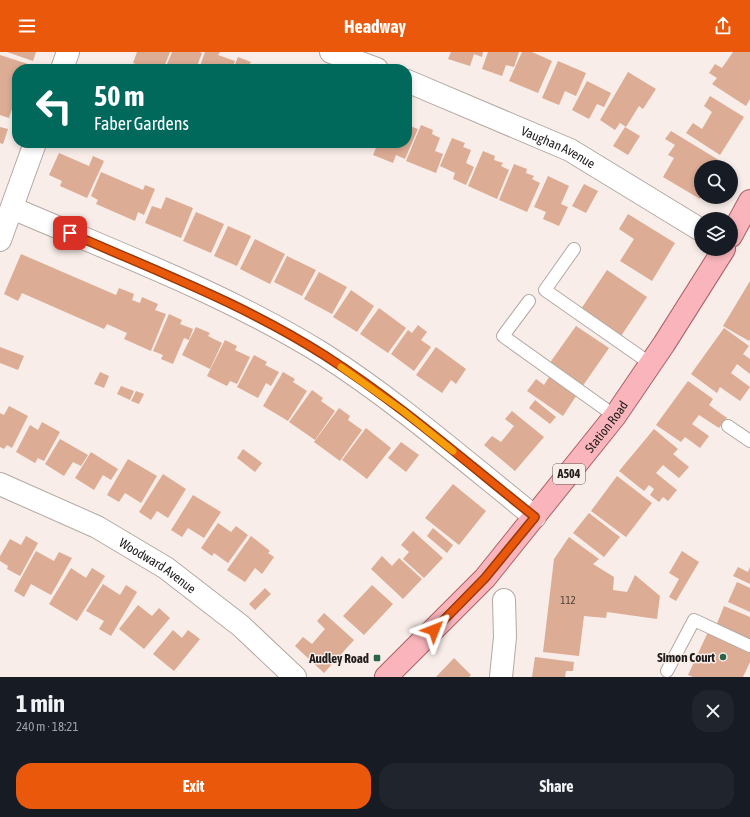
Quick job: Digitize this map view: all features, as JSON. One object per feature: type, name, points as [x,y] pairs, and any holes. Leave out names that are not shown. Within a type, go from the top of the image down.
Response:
[{"type":"main road","points":[[738,223],[750,201]]},
{"type":"main road","name":"Station Road","points":[[386,677],[485,578],[535,517],[615,416],[651,364],[720,256]]},
{"type":"street","points":[[64,64],[68,52]]},
{"type":"street","points":[[331,52],[363,64]]},
{"type":"street","name":"Vaughan Avenue","points":[[412,84],[570,150],[694,226]]},
{"type":"street","points":[[0,240],[33,148]]},
{"type":"street","points":[[12,208],[246,311],[323,354],[403,411],[535,517]]},
{"type":"street","name":"Woodward Avenue","points":[[0,484],[97,527],[166,568],[241,626],[295,677]]},
{"type":"street","points":[[501,677],[505,638],[504,600]]},
{"type":"lane","points":[[574,249],[545,290],[651,364]]},
{"type":"lane","points":[[529,300],[503,336],[615,416]]},
{"type":"lane","points":[[728,426],[750,441]]},
{"type":"lane","points":[[667,671],[694,620],[750,646]]},
{"type":"building","points":[[7,52],[36,52],[33,61]]},
{"type":"building","points":[[137,52],[170,52],[165,64],[133,63]]},
{"type":"building","points":[[172,52],[202,53],[198,64],[167,64]]},
{"type":"building","points":[[205,52],[220,52],[218,55],[235,61],[234,64],[201,64]]},
{"type":"building","points":[[451,52],[483,52],[482,57],[474,54],[470,66],[448,59]]},
{"type":"building","points":[[488,52],[519,52],[514,67],[506,65],[502,76],[482,69]]},
{"type":"building","points":[[522,52],[532,52],[552,61],[538,93],[509,81]]},
{"type":"building","points":[[733,52],[750,52],[750,99],[746,106],[712,84],[717,78],[709,73],[715,64],[722,68]]},
{"type":"building","points":[[0,55],[28,64],[12,64],[12,109],[9,118],[0,115]]},
{"type":"building","points":[[238,57],[251,62],[250,64],[235,64]]},
{"type":"building","points":[[558,61],[586,73],[576,96],[565,91],[559,105],[542,98]]},
{"type":"building","points":[[628,72],[656,89],[643,109],[639,106],[626,127],[620,123],[615,130],[600,120]]},
{"type":"building","points":[[587,81],[611,93],[604,107],[597,104],[589,119],[572,110]]},
{"type":"building","points":[[710,96],[744,117],[720,155],[686,133],[693,123],[702,129],[712,112],[704,106]]},
{"type":"building","points":[[421,125],[433,130],[432,134],[440,138],[435,151],[443,154],[436,173],[406,161]]},
{"type":"building","points":[[0,127],[8,129],[3,144],[0,143]]},
{"type":"building","points":[[412,127],[418,129],[412,143]]},
{"type":"building","points":[[625,127],[640,136],[628,155],[613,146]]},
{"type":"building","points":[[671,131],[719,160],[694,160],[694,195],[663,177],[674,158],[668,155],[675,145],[665,139]]},
{"type":"building","points":[[452,138],[465,143],[463,147],[471,150],[466,163],[474,167],[466,185],[453,179],[455,173],[440,166]]},
{"type":"building","points":[[376,148],[410,148],[405,159],[396,155],[393,163],[373,155]]},
{"type":"building","points":[[483,151],[495,156],[494,160],[503,163],[501,166],[509,170],[497,199],[468,186]]},
{"type":"building","points":[[59,153],[89,166],[93,156],[104,161],[87,198],[60,186],[62,181],[49,175]]},
{"type":"building","points":[[514,164],[527,169],[526,173],[534,176],[532,179],[540,183],[527,212],[499,200]]},
{"type":"building","points":[[101,172],[143,190],[145,185],[155,189],[144,215],[138,212],[135,221],[96,204],[98,200],[91,196]]},
{"type":"building","points":[[548,176],[569,186],[561,204],[568,207],[559,226],[543,219],[546,212],[534,207]]},
{"type":"building","points":[[584,184],[598,191],[586,213],[572,206]]},
{"type":"building","points":[[166,197],[193,208],[181,238],[145,223],[152,206],[161,209]]},
{"type":"building","points":[[196,212],[224,224],[211,253],[183,241]]},
{"type":"building","points":[[628,214],[675,243],[652,281],[620,261],[634,239],[619,229]]},
{"type":"building","points":[[228,226],[251,236],[237,266],[214,256]]},
{"type":"building","points":[[255,239],[285,254],[270,284],[240,269]]},
{"type":"building","points":[[21,254],[116,295],[119,288],[134,294],[132,300],[140,303],[142,297],[158,304],[155,310],[166,314],[151,351],[124,339],[127,333],[107,324],[104,329],[22,293],[18,301],[4,294]]},
{"type":"building","points":[[287,256],[316,270],[302,296],[274,282]]},
{"type":"building","points":[[607,270],[647,297],[621,336],[581,309]]},
{"type":"building","points":[[319,272],[347,287],[332,314],[304,299]]},
{"type":"building","points":[[750,281],[750,339],[749,341],[723,326]]},
{"type":"building","points":[[351,290],[374,306],[357,332],[333,317]]},
{"type":"building","points":[[379,308],[406,328],[388,353],[360,334]]},
{"type":"building","points":[[169,314],[182,320],[180,324],[193,329],[189,340],[184,338],[173,364],[161,359],[163,355],[153,351]]},
{"type":"building","points":[[418,325],[427,332],[421,340],[431,347],[414,371],[391,354],[408,330],[412,333]]},
{"type":"building","points":[[576,326],[609,348],[582,387],[549,364]]},
{"type":"building","points":[[196,327],[210,333],[208,336],[222,343],[210,369],[182,355]]},
{"type":"building","points":[[724,328],[749,346],[743,354],[750,359],[750,374],[737,364],[731,373],[750,387],[740,401],[720,387],[717,393],[691,374]]},
{"type":"building","points":[[225,340],[237,346],[235,350],[250,357],[237,384],[230,381],[227,386],[207,376]]},
{"type":"building","points":[[0,347],[24,356],[18,370],[0,363]]},
{"type":"building","points":[[436,347],[466,369],[456,384],[451,380],[442,393],[416,375]]},
{"type":"building","points":[[254,355],[267,362],[265,365],[279,372],[271,386],[266,383],[258,398],[237,387]]},
{"type":"building","points":[[100,372],[109,376],[104,388],[94,384]]},
{"type":"building","points":[[283,372],[295,379],[293,382],[307,391],[288,421],[263,406]]},
{"type":"building","points":[[549,377],[576,396],[563,416],[527,391],[536,379],[544,385]]},
{"type":"building","points":[[688,381],[713,399],[709,405],[727,418],[719,428],[699,415],[692,424],[709,436],[700,448],[685,437],[681,442],[656,425]]},
{"type":"building","points":[[121,386],[134,391],[130,400],[117,394]]},
{"type":"building","points":[[312,390],[323,398],[321,401],[335,411],[315,440],[289,422]]},
{"type":"building","points":[[136,391],[144,394],[139,404],[131,401]]},
{"type":"building","points":[[535,400],[556,417],[550,424],[529,408]]},
{"type":"building","points":[[9,406],[28,416],[12,448],[7,445],[4,449],[0,447],[0,413],[4,415]]},
{"type":"building","points":[[339,408],[350,416],[348,420],[362,430],[340,461],[314,442]]},
{"type":"building","points":[[512,411],[544,437],[515,471],[484,445],[492,436],[501,442],[514,426],[505,419]]},
{"type":"building","points":[[42,422],[60,432],[44,461],[38,458],[35,463],[16,452],[30,425],[38,430]]},
{"type":"building","points":[[366,428],[391,448],[367,479],[342,460]]},
{"type":"building","points":[[654,429],[678,449],[673,454],[689,467],[679,478],[663,465],[656,473],[677,490],[668,501],[663,497],[659,502],[650,495],[654,489],[649,485],[644,491],[619,471]]},
{"type":"building","points":[[60,439],[88,455],[81,466],[73,462],[64,476],[45,464]]},
{"type":"building","points":[[401,442],[419,455],[406,472],[388,458]]},
{"type":"building","points":[[243,449],[262,463],[255,472],[237,458]]},
{"type":"building","points":[[91,452],[118,469],[111,480],[103,475],[94,490],[75,478]]},
{"type":"building","points":[[128,459],[157,476],[141,503],[125,493],[119,502],[107,495]]},
{"type":"building","points":[[163,474],[186,489],[168,518],[157,511],[151,520],[139,512]]},
{"type":"building","points":[[617,476],[652,503],[626,537],[591,511]]},
{"type":"building","points":[[453,484],[486,511],[459,545],[425,518]]},
{"type":"building","points":[[193,495],[221,512],[204,538],[188,528],[182,537],[171,530]]},
{"type":"building","points":[[589,513],[620,537],[604,557],[573,533]]},
{"type":"building","points":[[218,523],[231,532],[236,526],[248,535],[228,563],[214,553],[212,556],[201,548]]},
{"type":"building","points":[[433,528],[453,545],[447,553],[427,536]]},
{"type":"building","points":[[413,531],[443,558],[424,578],[403,559],[409,552],[401,545]]},
{"type":"building","points":[[26,536],[38,543],[20,576],[7,569],[8,566],[0,561],[0,556],[10,539],[21,545]]},
{"type":"building","points":[[251,536],[270,551],[268,553],[274,557],[262,574],[255,568],[245,582],[227,570]]},
{"type":"building","points":[[569,537],[599,559],[593,564],[614,577],[613,590],[627,592],[635,575],[660,596],[657,619],[607,612],[606,618],[584,616],[579,656],[543,652],[554,559]]},
{"type":"building","points":[[36,551],[54,561],[59,552],[72,558],[51,595],[31,584],[24,597],[14,591]]},
{"type":"building","points":[[682,551],[699,562],[676,601],[669,597],[679,579],[669,573]]},
{"type":"building","points":[[382,556],[392,566],[399,558],[422,579],[403,599],[371,569]]},
{"type":"building","points":[[738,567],[748,572],[750,567],[750,584],[733,576]]},
{"type":"building","points":[[71,568],[86,578],[92,568],[105,576],[77,621],[49,604]]},
{"type":"building","points":[[737,582],[750,588],[750,612],[728,602]]},
{"type":"building","points":[[103,584],[120,595],[126,585],[137,592],[111,636],[99,629],[104,621],[86,611]]},
{"type":"building","points":[[372,585],[393,604],[364,635],[343,616]]},
{"type":"building","points":[[265,588],[271,594],[255,610],[249,604]]},
{"type":"building","points":[[138,605],[152,616],[159,608],[170,618],[144,649],[119,629]]},
{"type":"building","points":[[724,606],[750,617],[750,640],[716,626]]},
{"type":"building","points":[[324,613],[354,640],[324,673],[295,646],[303,637],[312,644],[325,629],[317,621]]},
{"type":"building","points":[[173,630],[182,638],[188,630],[200,639],[174,671],[153,654]]},
{"type":"building","name":"Simon Court","points":[[708,632],[750,651],[750,662],[743,677],[693,677],[688,675]]},
{"type":"building","points":[[535,657],[574,662],[573,671],[566,671],[565,677],[532,677]]},
{"type":"building","points":[[454,658],[471,675],[469,677],[436,677]]},
{"type":"slow traffic","points":[[341,367],[403,411],[453,451]]},
{"type":"place","name":"Simon Court","points":[[723,657]]},
{"type":"place","name":"Audley Road","points":[[377,658]]},
{"type":"route","points":[[70,233],[246,311],[323,354],[403,411],[535,517],[485,578],[434,630]]}]
